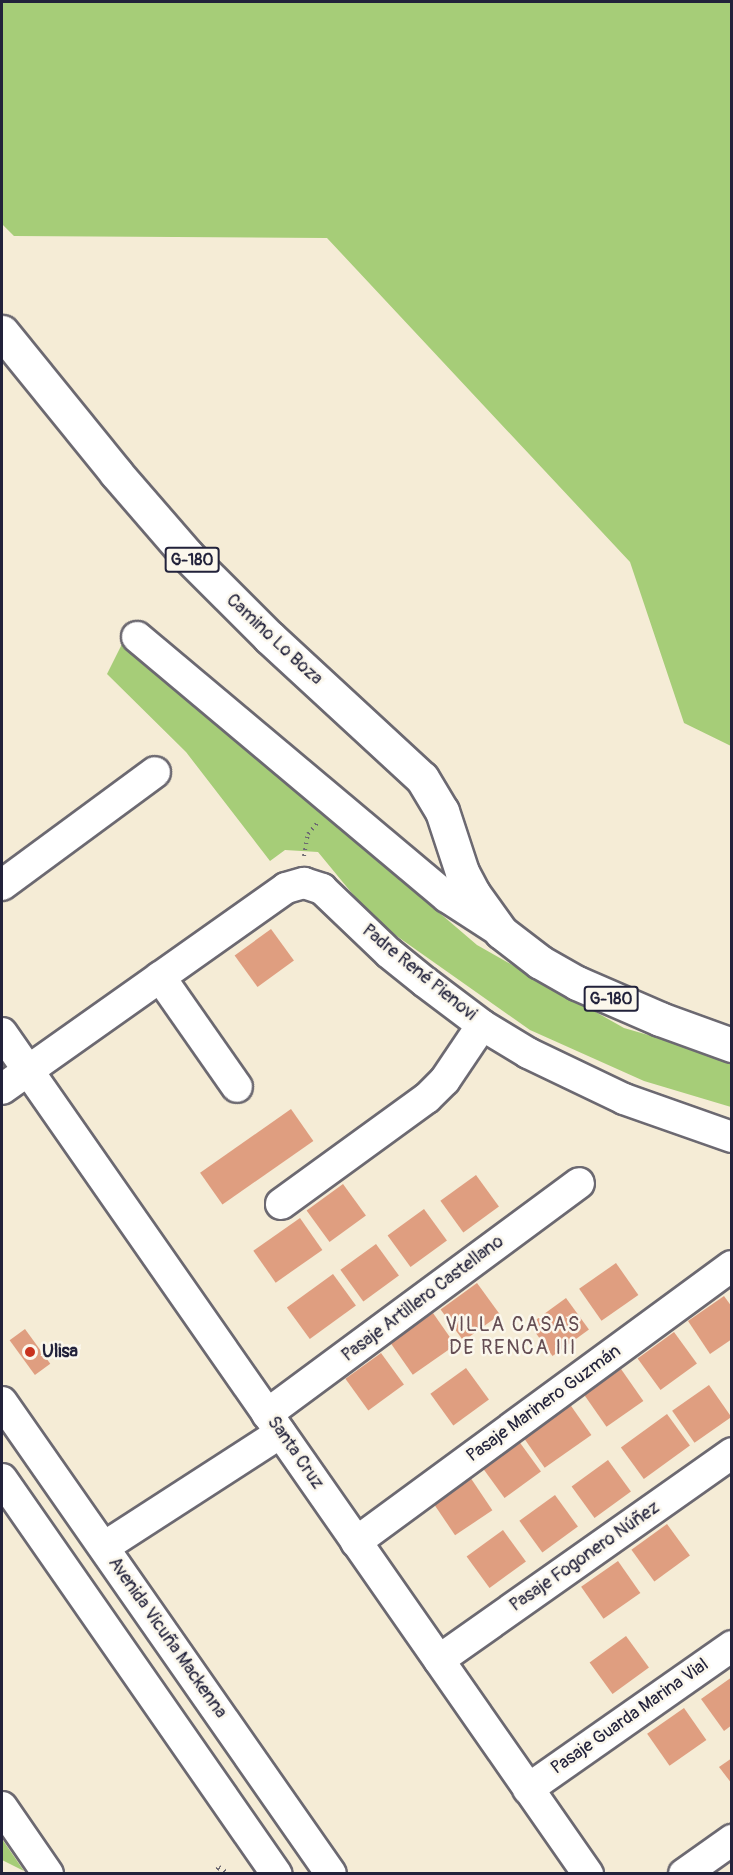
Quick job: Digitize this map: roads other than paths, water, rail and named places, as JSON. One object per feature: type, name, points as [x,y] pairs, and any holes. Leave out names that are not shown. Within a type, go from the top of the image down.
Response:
[{"type":"main road","name":"Camino Lo Boza","points":[[2,332],[116,473],[194,562],[269,637],[422,778],[442,811],[462,872],[473,894],[501,932],[540,962],[577,983],[660,1019],[732,1045]]},
{"type":"street","name":"Camino Lo Boza","points":[[137,637],[447,897],[501,932]]},
{"type":"street","points":[[2,885],[155,772]]},
{"type":"street","name":"Padre René Pienovi","points":[[160,977],[286,888],[304,883],[322,889],[389,953],[482,1025],[537,1058],[614,1095],[677,1120],[732,1137]]},
{"type":"street","points":[[2,1089],[160,977],[237,1087]]},
{"type":"street","points":[[281,1204],[417,1108],[445,1080],[482,1025]]},
{"type":"street","name":"Santa Cruz","points":[[2,1033],[588,1874]]},
{"type":"street","name":"Pasaje Artillero Castellano","points":[[104,1547],[274,1423],[579,1184]]},
{"type":"street","name":"Pasaje Marinero Guzmán","points":[[356,1542],[732,1266]]},
{"type":"street","name":"Avenida Vicuña Mackenna","points":[[2,1402],[330,1874]]},
{"type":"street","name":"Pasaje Fogonero Núñez","points":[[439,1660],[732,1453]]},
{"type":"street","points":[[2,1479],[253,1860],[277,1874]]},
{"type":"street","name":"Pasaje Guarda Marina Vial","points":[[528,1789],[732,1646]]},
{"type":"street","points":[[2,1807],[48,1874]]},
{"type":"street","points":[[684,1874],[732,1840]]},
{"type":"place","name":"Ulisa","points":[[30,1352]]},
{"type":"district","name":"VILLA CASAS DE RENCA III","points":[[513,1336]]}]
